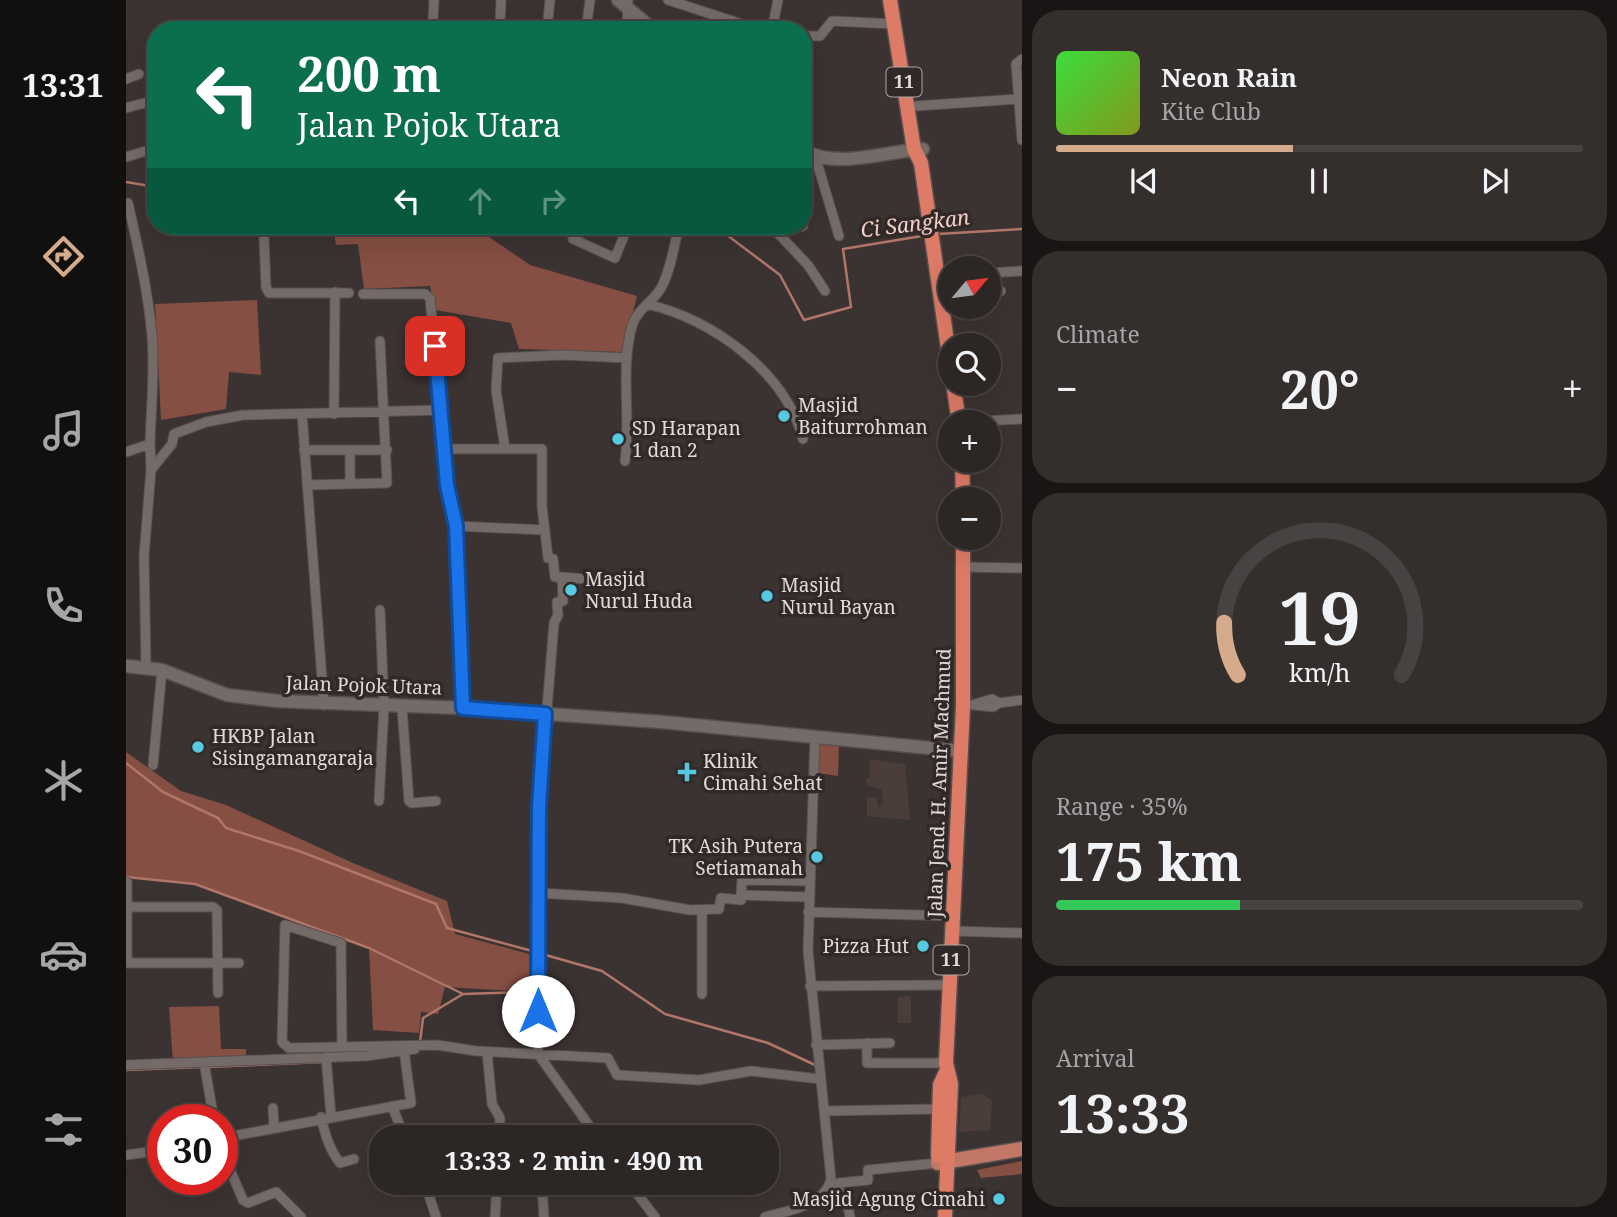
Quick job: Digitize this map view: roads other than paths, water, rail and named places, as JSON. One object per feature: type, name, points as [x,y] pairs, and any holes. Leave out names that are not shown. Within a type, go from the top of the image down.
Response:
[{"type":"highway","name":"11","points":[[890,0],[919,154],[931,235],[938,258]]},
{"type":"highway","name":"11","points":[[899,0],[916,106],[919,154]]},
{"type":"highway","name":"Jalan Jend. H. Amir Machmud","points":[[945,1217],[942,1163],[944,1087],[961,751],[969,705],[963,550]]},
{"type":"highway","name":"Jalan Jend. H. Amir Machmud","points":[[936,1217],[942,1163]]},
{"type":"main road","points":[[618,0],[628,5],[637,21]]},
{"type":"main road","points":[[812,154],[844,159],[919,154]]},
{"type":"main road","name":"Jalan Pojok Utara","points":[[126,666],[162,670],[227,695],[324,705],[463,708],[815,736],[961,751]]},
{"type":"main road","points":[[942,1163],[1022,1149]]},
{"type":"street","points":[[433,21],[434,0]]},
{"type":"street","points":[[500,21],[501,0]]},
{"type":"street","points":[[548,21],[550,0]]},
{"type":"street","points":[[587,21],[590,0]]},
{"type":"street","points":[[668,0],[735,21]]},
{"type":"street","points":[[774,21],[779,0]]},
{"type":"street","points":[[812,36],[820,36],[832,21],[894,24]]},
{"type":"street","points":[[1022,59],[1016,64],[1022,140]]},
{"type":"street","points":[[126,79],[139,74]]},
{"type":"street","points":[[916,106],[1018,99]]},
{"type":"street","points":[[126,108],[147,104]]},
{"type":"street","points":[[126,157],[147,152]]},
{"type":"street","points":[[812,161],[839,236]]},
{"type":"street","points":[[128,204],[146,289],[152,338],[151,470],[144,556],[146,667]]},
{"type":"street","points":[[574,235],[573,240],[615,258],[624,235]]},
{"type":"street","points":[[625,461],[629,416],[627,358],[632,326],[662,285],[676,235]]},
{"type":"street","points":[[780,235],[808,265],[825,290]]},
{"type":"street","points":[[264,238],[266,288],[269,293],[349,293]]},
{"type":"street","points":[[1001,273],[1022,271]]},
{"type":"street","points":[[334,414],[335,292]]},
{"type":"street","points":[[363,294],[429,296],[447,485],[456,526],[463,708]]},
{"type":"street","points":[[647,304],[676,311],[730,342],[792,407],[803,439]]},
{"type":"street","points":[[307,485],[387,483],[380,341]]},
{"type":"street","points":[[505,448],[496,390],[498,358],[563,355],[627,358]]},
{"type":"street","points":[[151,470],[172,444],[174,435],[189,428],[243,415],[441,410]]},
{"type":"street","points":[[302,414],[324,705]]},
{"type":"street","points":[[1001,420],[1022,419]]},
{"type":"street","points":[[126,452],[150,444]]},
{"type":"street","points":[[444,449],[542,449],[545,530],[548,558],[552,559],[555,576],[620,582]]},
{"type":"street","points":[[304,450],[387,450]]},
{"type":"street","points":[[350,450],[350,484]]},
{"type":"street","points":[[456,526],[545,530]]},
{"type":"street","points":[[963,567],[1022,568]]},
{"type":"street","points":[[562,576],[563,601],[557,602],[558,615],[554,623],[539,807],[538,1054],[589,1125]]},
{"type":"street","points":[[379,801],[384,708],[380,610]]},
{"type":"street","points":[[153,765],[162,670]]},
{"type":"street","points":[[969,705],[992,699],[999,703],[1022,701]]},
{"type":"street","points":[[402,708],[409,801],[436,801]]},
{"type":"street","points":[[768,1217],[805,1205],[829,1188],[831,1179],[810,986],[808,897],[815,736]]},
{"type":"street","points":[[538,893],[622,898],[702,911],[719,909],[720,900],[741,900],[742,880],[809,881]]},
{"type":"street","points":[[127,882],[126,963],[239,963]]},
{"type":"street","points":[[741,895],[808,897]]},
{"type":"street","points":[[127,907],[213,907],[219,914],[218,993]]},
{"type":"street","points":[[702,911],[702,994]]},
{"type":"street","points":[[808,912],[953,924],[1022,933]]},
{"type":"street","points":[[342,1047],[341,943],[285,925],[283,1046],[342,1047],[430,1046],[487,1052],[608,1058],[617,1075],[699,1080],[751,1071],[820,1079]]},
{"type":"street","points":[[810,986],[950,985]]},
{"type":"street","points":[[867,1043],[867,1063],[944,1087]]},
{"type":"street","points":[[816,1045],[890,1043]]},
{"type":"street","points":[[126,1065],[326,1057],[430,1046]]},
{"type":"street","points":[[238,1135],[412,1101],[404,1050]]},
{"type":"street","points":[[487,1052],[492,1104],[500,1118],[500,1125]]},
{"type":"street","points":[[326,1057],[326,1138],[340,1163],[354,1159]]},
{"type":"street","points":[[204,1062],[211,1104]]},
{"type":"street","points":[[824,1111],[944,1087]]},
{"type":"street","points":[[392,1106],[400,1125]]},
{"type":"street","points":[[274,1108],[274,1127]]},
{"type":"street","points":[[126,1155],[147,1152]]},
{"type":"street","points":[[839,1184],[867,1181],[868,1170],[942,1163]]},
{"type":"street","points":[[238,1188],[243,1200],[248,1203],[276,1192],[300,1217]]},
{"type":"street","points":[[829,1188],[846,1194],[850,1217]]},
{"type":"street","points":[[429,1195],[436,1217]]},
{"type":"street","points":[[495,1217],[496,1195]]},
{"type":"street","points":[[543,1195],[544,1217]]},
{"type":"street","points":[[638,1195],[655,1217]]},
{"type":"waterway","name":"Ci Sangkan","points":[[126,182],[147,186]]},
{"type":"waterway","name":"Ci Sangkan","points":[[938,234],[1022,229]]},
{"type":"waterway","name":"Ci Sangkan","points":[[727,235],[780,275],[804,320],[851,307],[843,249],[928,235]]},
{"type":"waterway","points":[[126,763],[163,792],[218,818],[226,828],[299,851],[436,904],[447,928],[536,952]]},
{"type":"waterway","points":[[126,877],[195,884],[369,948],[463,994],[531,992],[534,962]]},
{"type":"waterway","points":[[542,954],[602,971],[665,1014],[768,1043],[815,1065]]},
{"type":"waterway","points":[[420,1042],[423,1018],[463,994]]},
{"type":"waterway","points":[[208,1067],[324,1062]]},
{"type":"waterway","points":[[126,1070],[202,1067]]},
{"type":"place","name":"Masjid Baiturrohman","points":[[784,416]]},
{"type":"place","name":"SD Harapan 1 dan 2","points":[[618,439]]},
{"type":"place","name":"Masjid Nurul Huda","points":[[571,590]]},
{"type":"place","name":"Masjid Nurul Bayan","points":[[767,596]]},
{"type":"place","name":"HKBP Jalan Sisingamangaraja","points":[[198,747]]},
{"type":"place","name":"Klinik Cimahi Sehat","points":[[687,772]]},
{"type":"place","name":"TK Asih Putera Setiamanah","points":[[817,857]]},
{"type":"place","name":"Pizza Hut","points":[[923,946]]},
{"type":"place","name":"Masjid Agung Cimahi","points":[[999,1199]]}]
